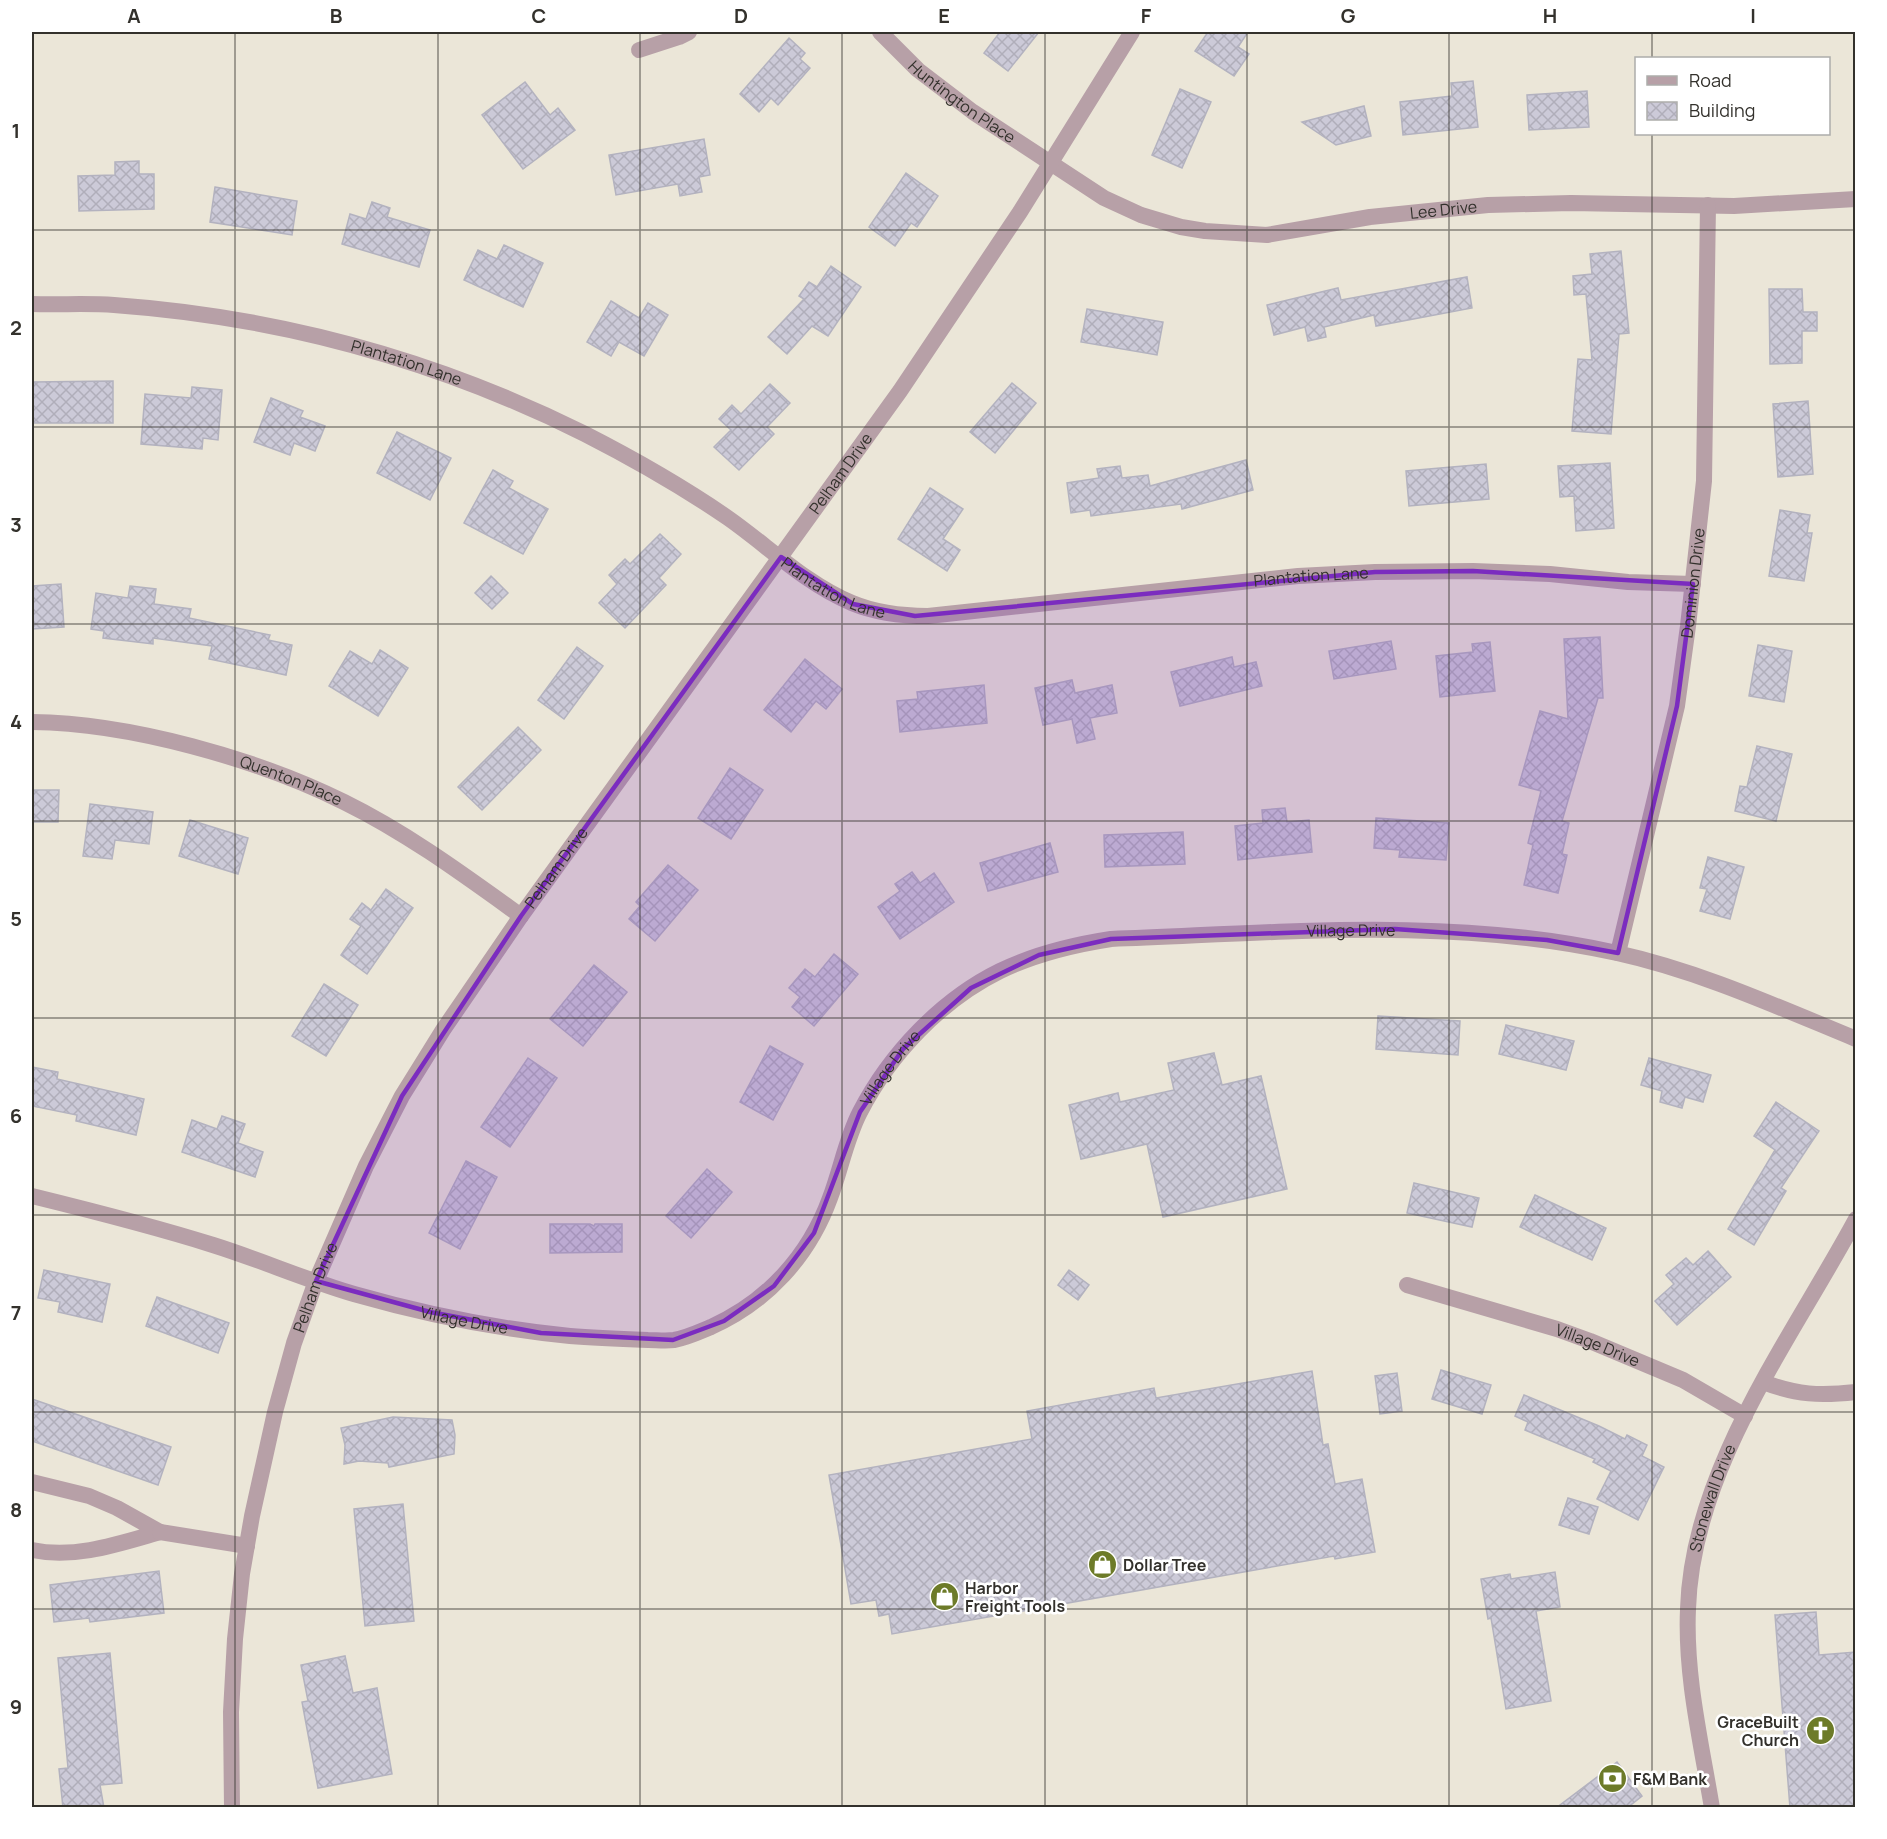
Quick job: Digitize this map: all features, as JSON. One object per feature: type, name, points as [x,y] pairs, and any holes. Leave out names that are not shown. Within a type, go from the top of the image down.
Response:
[{"type":"street","points":[[639,50],[689,32]]},
{"type":"street","name":"Huntington Place","points":[[880,32],[918,70],[936,84],[1050,164]]},
{"type":"street","name":"Pelham Drive","points":[[232,1808],[231,1712],[239,1594],[275,1412],[294,1343],[316,1281],[366,1166],[402,1096],[443,1030],[521,916],[900,390],[1050,164],[1132,32]]},
{"type":"street","name":"Lee Drive","points":[[1050,164],[1104,198],[1141,215],[1180,227],[1243,235],[1285,233],[1370,217],[1466,207],[1571,203],[1708,205],[1856,199]]},
{"type":"street","name":"Dominion Drive","points":[[1617,953],[1677,706],[1693,584],[1704,481],[1708,205]]},
{"type":"street","name":"Plantation Lane","points":[[32,304],[111,305],[162,309],[245,321],[337,339],[404,358],[496,392],[586,434],[672,481],[728,518],[824,590],[853,604],[884,612],[928,616],[1298,576],[1375,572],[1473,571],[1550,574],[1628,582],[1693,584]]},
{"type":"street","name":"Quenton Place","points":[[32,722],[93,727],[152,738],[257,766],[306,785],[345,802],[397,831],[455,868],[521,916]]},
{"type":"street","name":"Village Drive","points":[[32,1196],[215,1245],[356,1294],[430,1312],[541,1333],[607,1339],[673,1340],[699,1333],[724,1321],[753,1303],[774,1286],[794,1265],[814,1233],[830,1198],[844,1150],[860,1112],[881,1077],[903,1049],[935,1016],[971,988],[1000,971],[1039,955],[1078,944],[1111,939],[1395,929],[1476,932],[1547,940],[1617,953],[1677,969],[1856,1039]]},
{"type":"street","name":"Stonewall Drive","points":[[1712,1808],[1689,1666],[1688,1608],[1693,1561],[1720,1471],[1745,1416],[1856,1219]]},
{"type":"street","name":"Village Drive","points":[[1407,1286],[1557,1329],[1590,1341],[1683,1380],[1745,1416]]},
{"type":"street","points":[[1763,1382],[1797,1394],[1856,1392]]},
{"type":"street","points":[[32,1482],[89,1496],[117,1508],[159,1532],[248,1546]]},
{"type":"street","points":[[32,1550],[48,1553],[84,1551],[159,1532]]},
{"type":"highlighted area","points":[[781,557],[853,604],[915,616],[1375,572],[1473,571],[1693,584],[1677,706],[1618,953],[1547,940],[1395,929],[1111,939],[1039,955],[971,988],[903,1049],[860,1112],[814,1233],[774,1286],[724,1321],[673,1340],[541,1333],[430,1312],[316,1281],[402,1096],[521,916]]},
{"type":"building","points":[[1000,32],[1039,32],[1008,71],[984,53]]},
{"type":"building","points":[[1208,32],[1248,32],[1238,47],[1249,54],[1234,76],[1195,51]]},
{"type":"building","points":[[789,38],[805,53],[800,59],[810,68],[778,105],[771,98],[759,112],[740,94]]},
{"type":"building","points":[[1473,81],[1478,127],[1403,135],[1400,102],[1452,96],[1451,83]]},
{"type":"building","points":[[525,82],[550,115],[558,108],[575,130],[523,169],[482,115]]},
{"type":"building","points":[[1180,89],[1211,102],[1182,168],[1152,155]]},
{"type":"building","points":[[1587,91],[1589,127],[1529,130],[1527,95]]},
{"type":"building","points":[[1364,106],[1371,136],[1336,145],[1302,122]]},
{"type":"building","points":[[704,139],[710,175],[699,177],[702,192],[680,196],[678,184],[616,195],[609,155]]},
{"type":"building","points":[[139,161],[139,174],[154,174],[154,209],[79,211],[78,176],[115,175],[115,162]]},
{"type":"building","points":[[906,173],[938,196],[917,227],[911,223],[895,246],[869,227]]},
{"type":"building","points":[[215,187],[297,201],[292,235],[210,222]]},
{"type":"building","points":[[372,202],[390,208],[387,217],[430,230],[419,267],[342,244],[350,214],[366,219]]},
{"type":"building","points":[[504,245],[543,263],[523,307],[464,280],[478,250],[497,259]]},
{"type":"building","points":[[1621,251],[1629,333],[1619,334],[1611,434],[1572,431],[1578,359],[1592,360],[1586,294],[1574,295],[1573,276],[1592,274],[1590,254]]},
{"type":"building","points":[[831,266],[861,287],[828,336],[812,326],[787,354],[768,337],[804,299],[799,296],[809,282],[817,287]]},
{"type":"building","points":[[1467,277],[1472,308],[1376,326],[1374,315],[1324,327],[1326,337],[1308,341],[1305,327],[1274,335],[1267,305],[1338,288],[1341,300]]},
{"type":"building","points":[[1769,289],[1802,289],[1803,312],[1817,312],[1817,331],[1802,331],[1802,363],[1770,364]]},
{"type":"building","points":[[611,301],[639,318],[648,303],[668,315],[644,356],[619,342],[611,356],[587,342]]},
{"type":"building","points":[[1087,309],[1163,322],[1157,355],[1081,342]]},
{"type":"building","points":[[113,381],[113,423],[32,423],[32,382]]},
{"type":"building","points":[[1012,383],[1036,403],[995,453],[970,432]]},
{"type":"building","points":[[770,384],[790,403],[767,427],[774,434],[739,470],[714,447],[731,430],[719,419],[732,405],[741,414]]},
{"type":"building","points":[[192,387],[222,390],[218,440],[203,438],[202,449],[141,444],[145,394],[191,398]]},
{"type":"building","points":[[271,398],[303,411],[300,417],[325,426],[315,451],[294,443],[290,455],[254,442]]},
{"type":"building","points":[[1808,401],[1813,474],[1778,477],[1773,404]]},
{"type":"building","points":[[397,432],[451,458],[430,500],[377,473]]},
{"type":"building","points":[[1246,460],[1253,490],[1182,509],[1181,504],[1091,516],[1090,510],[1071,513],[1067,483],[1099,478],[1097,469],[1120,466],[1122,478],[1148,475],[1150,486]]},
{"type":"building","points":[[1610,463],[1614,528],[1576,531],[1574,496],[1560,497],[1558,466]]},
{"type":"building","points":[[1486,464],[1489,499],[1409,506],[1406,471]]},
{"type":"building","points":[[493,470],[513,481],[509,488],[548,509],[523,554],[464,523]]},
{"type":"building","points":[[930,488],[963,509],[943,539],[960,550],[947,571],[898,539]]},
{"type":"building","points":[[1780,510],[1810,515],[1807,533],[1812,533],[1804,581],[1769,576]]},
{"type":"building","points":[[660,534],[681,554],[659,578],[666,585],[625,628],[599,603],[617,584],[609,575],[625,559],[630,564]]},
{"type":"building","points":[[491,576],[508,593],[492,609],[475,593]]},
{"type":"building","points":[[61,584],[64,627],[32,629],[32,586]]},
{"type":"building","points":[[130,586],[156,589],[154,604],[191,609],[189,618],[270,635],[268,640],[292,645],[286,675],[209,659],[212,646],[153,638],[153,644],[103,638],[104,631],[91,629],[96,593],[128,598]]},
{"type":"building","points":[[1600,637],[1603,698],[1598,698],[1562,821],[1569,823],[1562,854],[1567,855],[1558,893],[1524,885],[1533,845],[1528,843],[1541,791],[1519,785],[1540,711],[1568,719],[1564,639]]},
{"type":"building","points":[[1391,641],[1396,669],[1334,679],[1329,651]]},
{"type":"building","points":[[1490,642],[1495,691],[1440,697],[1436,656],[1473,652],[1472,644]]},
{"type":"building","points":[[1758,645],[1792,651],[1784,702],[1749,696]]},
{"type":"building","points":[[577,647],[603,666],[564,719],[538,700]]},
{"type":"building","points":[[380,650],[408,668],[378,716],[329,686],[350,651],[372,664]]},
{"type":"building","points":[[1232,657],[1234,667],[1256,662],[1262,686],[1180,706],[1171,672]]},
{"type":"building","points":[[805,659],[842,689],[826,709],[816,701],[791,732],[764,710]]},
{"type":"building","points":[[1072,680],[1075,693],[1112,685],[1117,713],[1090,718],[1095,739],[1077,743],[1072,719],[1043,725],[1035,688]]},
{"type":"building","points":[[984,685],[987,723],[900,732],[897,701],[918,699],[917,692]]},
{"type":"building","points":[[518,727],[541,750],[482,810],[458,787]]},
{"type":"building","points":[[1757,746],[1792,754],[1776,821],[1735,811],[1740,786],[1747,787]]},
{"type":"building","points":[[730,768],[763,790],[731,839],[698,818]]},
{"type":"building","points":[[32,790],[59,790],[58,822],[32,822]]},
{"type":"building","points":[[90,804],[153,812],[149,844],[115,840],[112,859],[83,856]]},
{"type":"building","points":[[1285,808],[1287,822],[1309,820],[1312,852],[1238,860],[1235,826],[1263,823],[1262,810]]},
{"type":"building","points":[[1376,818],[1449,823],[1446,860],[1399,857],[1400,850],[1374,848]]},
{"type":"building","points":[[190,820],[248,838],[238,874],[179,856]]},
{"type":"building","points":[[1183,832],[1185,864],[1105,867],[1104,835]]},
{"type":"building","points":[[1050,843],[1058,872],[988,891],[980,863]]},
{"type":"building","points":[[1708,857],[1744,867],[1730,919],[1700,911],[1707,889],[1700,888]]},
{"type":"building","points":[[668,865],[698,890],[655,941],[629,919],[640,906],[636,902]]},
{"type":"building","points":[[912,872],[920,883],[934,873],[954,902],[900,939],[878,907],[900,891],[895,884]]},
{"type":"building","points":[[386,889],[413,908],[367,974],[341,955],[361,926],[350,919],[362,903],[371,910]]},
{"type":"building","points":[[834,954],[858,974],[814,1026],[792,1007],[800,997],[789,988],[805,969],[815,977]]},
{"type":"building","points":[[594,965],[627,992],[583,1046],[550,1019]]},
{"type":"building","points":[[324,984],[358,1005],[326,1056],[292,1036]]},
{"type":"building","points":[[1378,1016],[1460,1021],[1458,1055],[1376,1049]]},
{"type":"building","points":[[1506,1025],[1574,1041],[1566,1070],[1499,1054]]},
{"type":"building","points":[[770,1046],[803,1064],[773,1120],[740,1102]]},
{"type":"building","points":[[1214,1053],[1222,1085],[1261,1076],[1287,1189],[1163,1217],[1147,1144],[1081,1159],[1069,1105],[1118,1093],[1120,1102],[1174,1090],[1168,1063]]},
{"type":"building","points":[[528,1058],[557,1078],[510,1147],[481,1127]]},
{"type":"building","points":[[1649,1058],[1711,1075],[1703,1102],[1685,1097],[1682,1108],[1660,1102],[1662,1091],[1641,1085]]},
{"type":"building","points":[[32,1067],[58,1072],[57,1079],[144,1099],[136,1135],[76,1121],[77,1115],[32,1106]]},
{"type":"building","points":[[1776,1102],[1819,1131],[1781,1188],[1786,1191],[1754,1245],[1728,1229],[1775,1150],[1754,1136]]},
{"type":"building","points":[[222,1116],[245,1124],[238,1143],[263,1152],[255,1177],[182,1152],[192,1120],[217,1129]]},
{"type":"building","points":[[466,1161],[497,1177],[460,1249],[429,1233]]},
{"type":"building","points":[[707,1169],[732,1192],[691,1238],[666,1216]]},
{"type":"building","points":[[1414,1183],[1479,1198],[1472,1227],[1407,1213]]},
{"type":"building","points":[[1535,1195],[1606,1228],[1592,1260],[1520,1227]]},
{"type":"building","points":[[550,1224],[590,1224],[594,1226],[595,1224],[622,1224],[622,1252],[550,1253]]},
{"type":"building","points":[[1708,1251],[1731,1277],[1677,1325],[1655,1301],[1674,1284],[1666,1275],[1686,1258],[1693,1265]]},
{"type":"building","points":[[44,1270],[110,1284],[102,1322],[58,1312],[60,1302],[38,1298]]},
{"type":"building","points":[[1069,1270],[1089,1285],[1078,1300],[1058,1285]]},
{"type":"building","points":[[157,1297],[229,1323],[218,1353],[146,1326]]},
{"type":"building","points":[[1441,1370],[1491,1385],[1482,1414],[1432,1399]]},
{"type":"building","points":[[1312,1371],[1323,1445],[1328,1444],[1335,1484],[1362,1479],[1375,1552],[1335,1559],[1334,1556],[892,1634],[889,1614],[879,1616],[876,1600],[851,1604],[829,1475],[1032,1439],[1027,1411],[1154,1388],[1156,1398]]},
{"type":"building","points":[[1397,1373],[1402,1411],[1380,1414],[1375,1376]]},
{"type":"building","points":[[1524,1395],[1625,1439],[1627,1435],[1647,1445],[1642,1456],[1664,1467],[1638,1520],[1597,1499],[1611,1471],[1593,1462],[1595,1459],[1525,1430],[1528,1422],[1515,1416]]},
{"type":"building","points":[[32,1399],[171,1447],[158,1485],[32,1441]]},
{"type":"building","points":[[393,1417],[452,1420],[455,1435],[454,1454],[389,1467],[388,1463],[359,1461],[344,1464],[345,1445],[341,1428]]},
{"type":"building","points":[[1568,1498],[1598,1507],[1589,1534],[1559,1525]]},
{"type":"building","points":[[403,1504],[414,1621],[365,1626],[354,1509]]},
{"type":"building","points":[[159,1571],[164,1613],[90,1622],[89,1618],[54,1622],[50,1585]]},
{"type":"building","points":[[1555,1572],[1560,1607],[1536,1611],[1551,1701],[1506,1709],[1491,1618],[1488,1619],[1481,1579],[1510,1574],[1511,1579]]},
{"type":"building","name":"GraceBuilt Church","points":[[1816,1612],[1819,1655],[1856,1652],[1856,1808],[1790,1808],[1775,1615]]},
{"type":"building","points":[[110,1653],[122,1783],[100,1785],[104,1808],[63,1808],[59,1769],[68,1768],[58,1658]]},
{"type":"building","points":[[345,1656],[353,1693],[377,1688],[392,1774],[318,1788],[302,1702],[308,1701],[301,1665]]},
{"type":"building","name":"F&M Bank","points":[[1617,1762],[1642,1796],[1627,1808],[1556,1808]]},
{"type":"place","name":"Dollar Tree","points":[[1102,1565]]},
{"type":"place","name":"Harbor Freight Tools","points":[[944,1597]]},
{"type":"place","name":"GraceBuilt Church","points":[[1820,1731]]},
{"type":"place","name":"F&M Bank","points":[[1612,1779]]}]
